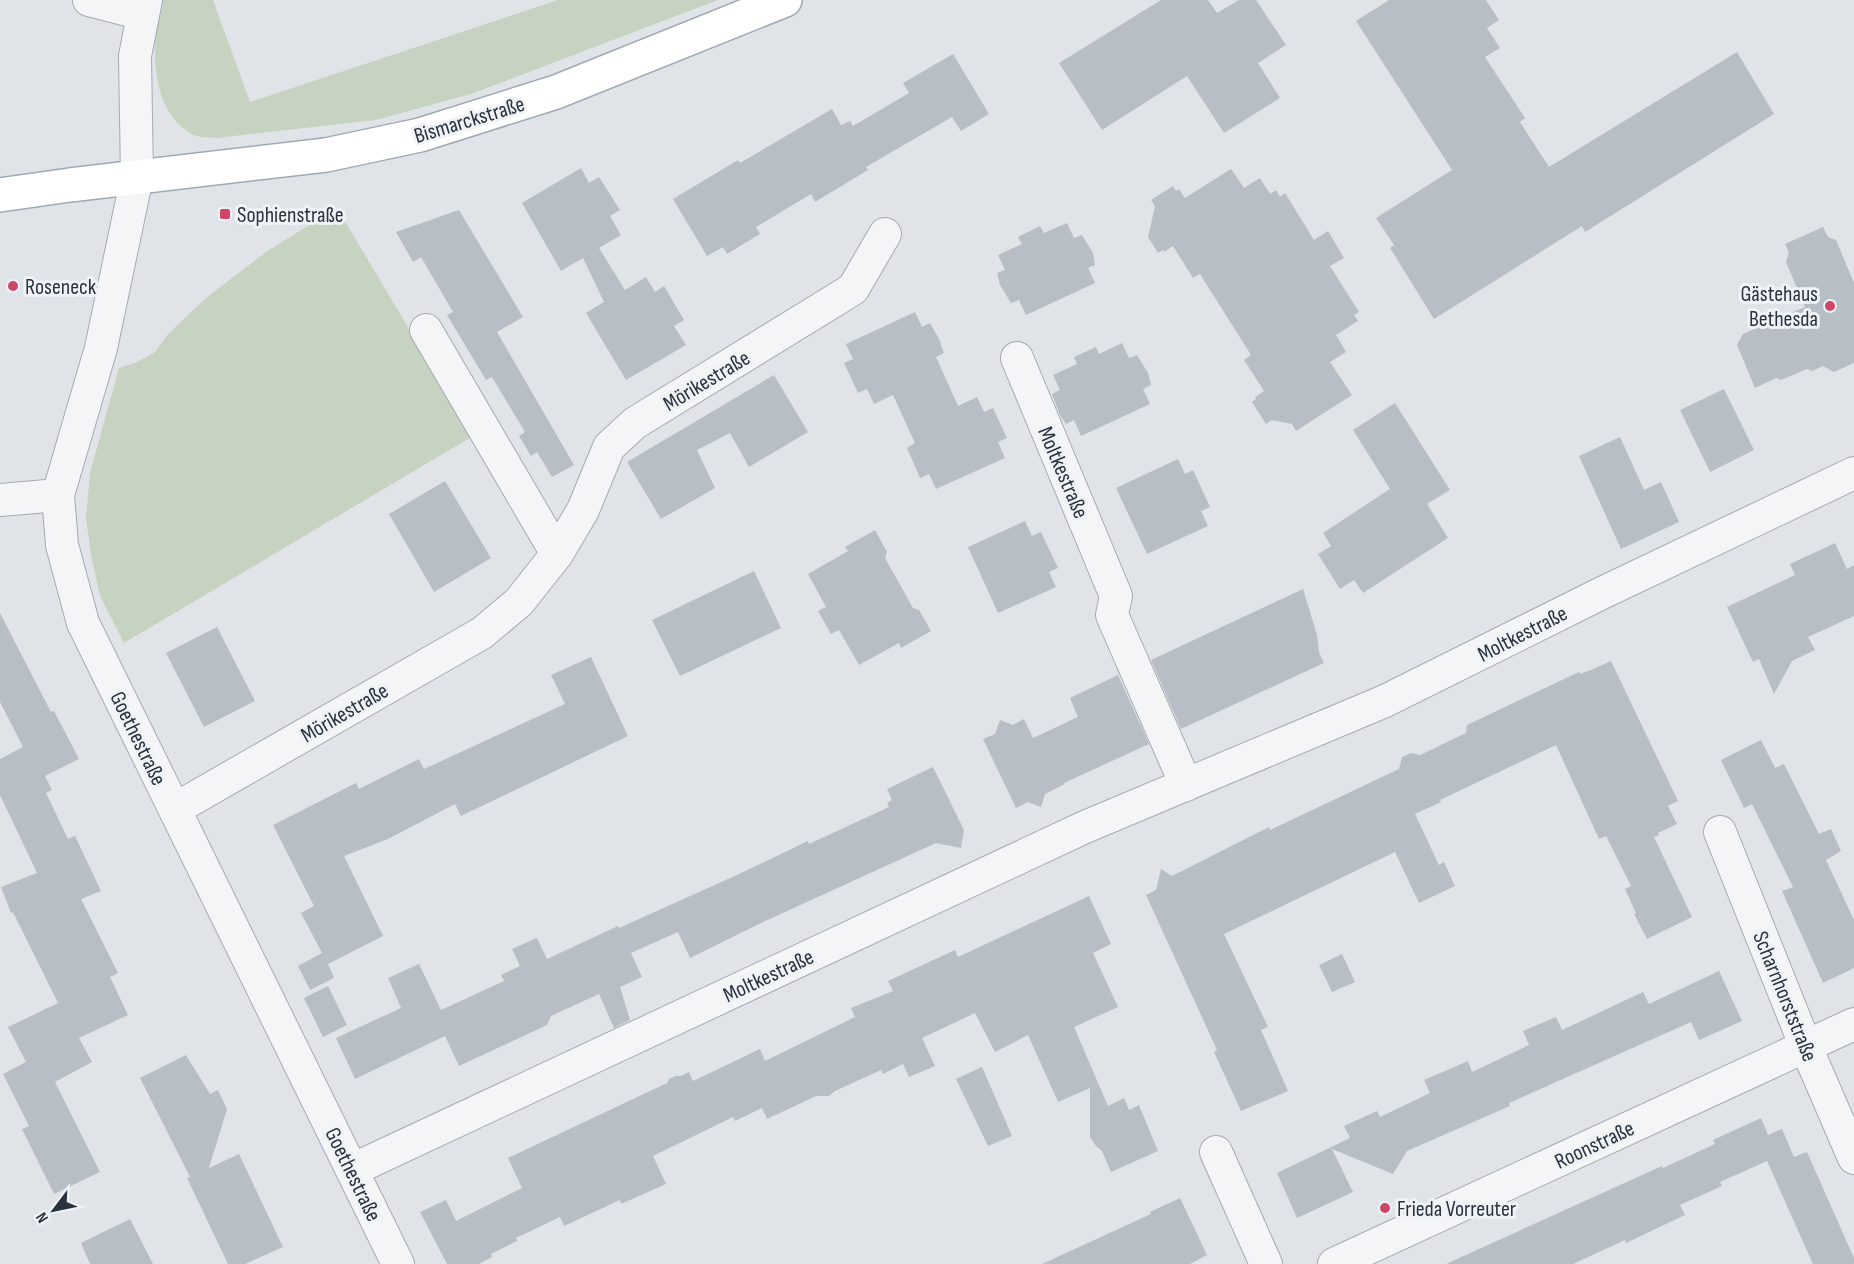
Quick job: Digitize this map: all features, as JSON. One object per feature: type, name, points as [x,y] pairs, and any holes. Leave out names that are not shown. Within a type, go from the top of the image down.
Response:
[{"type":"main road","name":"Bismarckstraße","points":[[0,195],[326,155],[420,135],[556,92],[785,0]]},
{"type":"street","points":[[89,0],[144,7],[135,56],[136,177]]},
{"type":"street","name":"Goethestraße","points":[[136,177],[101,348],[58,495],[62,545],[83,623],[352,1170],[395,1263]]},
{"type":"street","name":"Mörikestraße","points":[[175,809],[482,633],[519,602],[557,554],[583,510],[609,447],[635,423],[853,289],[885,234]]},
{"type":"street","points":[[426,330],[557,554]]},
{"type":"street","name":"Moltkestraße","points":[[1017,358],[1116,596],[1112,615],[1186,785]]},
{"type":"street","name":"Moltkestraße","points":[[352,1170],[1084,827],[1385,701],[1602,593],[1854,473]]},
{"type":"street","points":[[0,500],[58,495]]},
{"type":"street","name":"Scharnhorststraße","points":[[1720,832],[1806,1047],[1854,1158]]},
{"type":"street","name":"Roonstraße","points":[[1334,1264],[1854,1024]]},
{"type":"street","points":[[1216,1152],[1266,1264]]},
{"type":"green space","points":[[162,0],[213,0],[250,102],[558,0],[718,0],[474,93],[376,120],[217,138],[196,136],[179,125],[168,111],[161,94],[155,55],[158,16]]},
{"type":"green space","points":[[340,213],[473,436],[124,643],[100,596],[86,518],[90,473],[119,368],[137,362],[155,352],[168,334],[207,297],[266,252],[309,225]]},
{"type":"building","points":[[1161,0],[1208,0],[1217,13],[1239,0],[1256,0],[1286,45],[1258,63],[1280,98],[1224,133],[1187,76],[1102,130],[1059,63]]},
{"type":"building","points":[[1389,0],[1486,0],[1499,20],[1487,28],[1500,48],[1485,57],[1525,118],[1520,122],[1549,167],[1737,52],[1774,114],[1585,232],[1582,226],[1434,319],[1390,248],[1394,245],[1376,218],[1452,170],[1356,21]]},
{"type":"building","points":[[953,54],[989,114],[961,131],[952,117],[866,167],[868,170],[815,202],[811,194],[756,227],[760,234],[727,254],[723,247],[707,256],[673,199],[738,160],[740,163],[832,109],[841,125],[850,121],[853,126],[909,93],[903,83]]},
{"type":"building","points":[[581,168],[589,183],[599,177],[620,210],[610,216],[621,235],[599,248],[625,290],[646,277],[655,292],[664,286],[684,320],[674,326],[686,345],[626,380],[586,313],[604,302],[583,258],[561,271],[522,203]]},
{"type":"building","points":[[1231,169],[1244,188],[1260,178],[1270,194],[1276,190],[1280,197],[1285,193],[1314,240],[1328,231],[1344,258],[1330,266],[1359,312],[1354,315],[1358,321],[1336,335],[1346,352],[1330,362],[1352,395],[1296,431],[1292,424],[1272,420],[1266,424],[1252,402],[1264,391],[1244,360],[1251,355],[1200,274],[1193,278],[1173,246],[1158,253],[1148,237],[1155,206],[1151,200],[1173,186],[1176,191],[1179,189],[1185,198]]},
{"type":"building","points":[[459,210],[523,317],[497,332],[574,465],[552,477],[537,452],[531,456],[519,436],[525,432],[492,377],[486,380],[447,315],[453,312],[421,257],[413,262],[396,232]]},
{"type":"building","points":[[1067,223],[1074,238],[1082,235],[1093,253],[1095,265],[1088,268],[1095,283],[1026,315],[1019,300],[1011,303],[1000,285],[997,273],[1005,270],[998,255],[1022,244],[1018,237],[1040,226],[1044,233]]},
{"type":"building","name":"Gästehaus Bethesda","points":[[1823,227],[1828,237],[1836,240],[1854,283],[1854,363],[1834,372],[1823,366],[1812,371],[1807,369],[1781,380],[1776,378],[1755,388],[1737,345],[1743,334],[1805,307],[1786,262],[1789,253],[1785,244]]},
{"type":"building","points":[[915,312],[922,327],[930,323],[939,339],[944,353],[936,357],[958,406],[977,397],[984,412],[993,408],[1007,438],[998,442],[1005,458],[936,489],[929,474],[920,478],[907,448],[915,443],[893,395],[874,404],[867,389],[858,393],[844,363],[853,359],[846,344]]},
{"type":"building","points":[[1122,343],[1129,358],[1137,355],[1148,373],[1151,385],[1143,389],[1150,404],[1081,436],[1074,420],[1066,424],[1060,415],[1052,394],[1060,390],[1053,375],[1077,364],[1074,357],[1096,347],[1099,354]]},
{"type":"building","points":[[774,375],[808,432],[749,467],[730,433],[697,450],[715,488],[661,519],[627,462]]},
{"type":"building","points":[[1724,389],[1754,450],[1710,472],[1680,410]]},
{"type":"building","points":[[1395,403],[1450,490],[1427,504],[1448,538],[1363,593],[1354,580],[1340,589],[1318,554],[1331,546],[1323,533],[1390,489],[1353,430]]},
{"type":"building","points":[[1620,437],[1644,490],[1661,482],[1679,522],[1621,549],[1579,456]]},
{"type":"building","points":[[1178,459],[1185,474],[1193,470],[1210,507],[1201,511],[1208,526],[1147,554],[1116,488]]},
{"type":"building","points":[[445,481],[491,558],[434,592],[389,514]]},
{"type":"building","points":[[1025,521],[1032,536],[1041,532],[1058,568],[1049,572],[1056,587],[998,613],[968,547]]},
{"type":"building","points":[[875,530],[887,552],[885,558],[913,608],[919,610],[931,631],[901,648],[899,643],[859,665],[839,630],[831,634],[818,611],[826,607],[808,574],[848,551],[845,547]]},
{"type":"building","points":[[1835,543],[1847,569],[1854,565],[1854,616],[1808,637],[1815,650],[1792,661],[1774,694],[1759,659],[1753,662],[1727,607],[1795,575],[1790,564]]},
{"type":"building","points":[[754,571],[781,628],[680,676],[652,620]]},
{"type":"building","points":[[1303,589],[1317,635],[1319,652],[1324,663],[1181,729],[1151,660]]},
{"type":"building","points":[[0,613],[51,712],[54,711],[79,759],[45,776],[52,790],[46,793],[68,839],[75,836],[101,891],[81,899],[118,973],[110,977],[128,1015],[79,1038],[92,1062],[55,1082],[100,1172],[54,1194],[22,1129],[29,1126],[3,1074],[26,1062],[8,1027],[58,1003],[13,912],[11,913],[1,887],[37,873],[0,795],[0,759],[23,747],[0,702]]},
{"type":"building","points":[[217,627],[255,701],[204,727],[166,653]]},
{"type":"building","points":[[591,657],[628,736],[461,816],[455,804],[388,839],[344,856],[383,936],[328,964],[334,978],[310,990],[298,966],[322,953],[301,913],[314,906],[273,825],[356,783],[359,789],[419,759],[424,769],[565,704],[551,675]]},
{"type":"building","points":[[1611,661],[1678,801],[1668,806],[1677,824],[1654,837],[1692,917],[1647,939],[1634,914],[1636,913],[1625,889],[1631,886],[1606,836],[1599,839],[1556,745],[1415,814],[1439,865],[1444,862],[1455,886],[1419,903],[1395,852],[1224,934],[1268,1027],[1261,1030],[1288,1091],[1241,1111],[1214,1052],[1217,1050],[1146,895],[1156,890],[1161,869],[1172,876],[1269,827],[1270,830],[1399,769],[1402,757],[1411,753],[1420,755],[1466,733],[1467,725],[1579,672],[1580,674]]},
{"type":"building","points":[[1118,675],[1149,744],[1045,794],[1041,807],[1028,802],[1016,808],[983,739],[995,734],[1000,720],[1013,725],[1024,719],[1033,738],[1078,717],[1070,698]]},
{"type":"building","points":[[1761,740],[1775,768],[1784,764],[1819,834],[1831,829],[1841,851],[1826,860],[1854,920],[1854,968],[1823,983],[1782,891],[1793,887],[1752,804],[1744,808],[1721,760]]},
{"type":"building","points":[[933,767],[964,830],[961,848],[936,843],[690,958],[678,932],[631,953],[642,977],[620,987],[630,1020],[614,1028],[599,994],[551,1016],[547,1025],[459,1066],[445,1036],[355,1079],[336,1038],[401,1008],[388,978],[419,964],[441,1010],[504,981],[501,975],[520,966],[512,949],[537,938],[547,959],[618,926],[619,928],[808,841],[809,844],[889,807],[887,803],[892,800],[887,789]]},
{"type":"building","points":[[1089,896],[1111,944],[1093,953],[1118,1007],[1074,1027],[1108,1106],[1124,1098],[1129,1110],[1139,1105],[1158,1151],[1111,1172],[1102,1151],[1090,1137],[1090,1088],[1058,1102],[1028,1035],[995,1052],[975,1013],[922,1038],[935,1066],[909,1077],[903,1064],[883,1074],[881,1070],[829,1096],[816,1096],[767,1119],[762,1108],[735,1121],[733,1117],[653,1156],[666,1184],[621,1204],[620,1200],[564,1226],[560,1217],[516,1238],[517,1241],[491,1254],[492,1257],[479,1264],[447,1264],[420,1212],[446,1200],[456,1221],[522,1188],[508,1158],[667,1083],[669,1079],[676,1076],[689,1072],[693,1081],[760,1049],[765,1061],[855,1017],[851,1008],[893,991],[888,981],[955,950],[958,957]]},
{"type":"building","points":[[1342,954],[1355,982],[1332,992],[1319,965]]},
{"type":"building","points":[[1719,971],[1742,1021],[1699,1040],[1691,1022],[1407,1151],[1393,1174],[1332,1149],[1353,1192],[1297,1218],[1277,1173],[1350,1138],[1344,1126],[1377,1111],[1380,1117],[1430,1093],[1424,1080],[1468,1061],[1472,1072],[1529,1045],[1523,1031],[1556,1017],[1562,1030],[1643,992],[1649,1004]]},
{"type":"building","points":[[328,986],[347,1025],[323,1037],[304,998]]},
{"type":"building","points":[[186,1055],[210,1094],[218,1090],[227,1109],[209,1168],[239,1154],[283,1247],[245,1264],[228,1264],[187,1178],[190,1177],[140,1078]]},
{"type":"building","points":[[982,1067],[1012,1136],[988,1146],[956,1079]]},
{"type":"building","points":[[1761,1118],[1768,1135],[1782,1129],[1794,1157],[1807,1152],[1854,1258],[1854,1264],[1813,1264],[1767,1161],[1720,1182],[1722,1186],[1680,1205],[1685,1215],[1626,1243],[1625,1240],[1573,1264],[1446,1264],[1715,1144],[1713,1140]]},
{"type":"building","points":[[1180,1198],[1207,1255],[1190,1264],[1042,1264],[1151,1214],[1150,1212]]},
{"type":"building","points":[[130,1219],[153,1264],[90,1264],[81,1243]]},
{"type":"place","name":"Sophienstraße","points":[[225,214]]},
{"type":"place","name":"Roseneck","points":[[13,286]]},
{"type":"place","name":"Gästehaus Bethesda","points":[[1830,306]]},
{"type":"place","name":"Frieda Vorreuter","points":[[1385,1208]]}]
